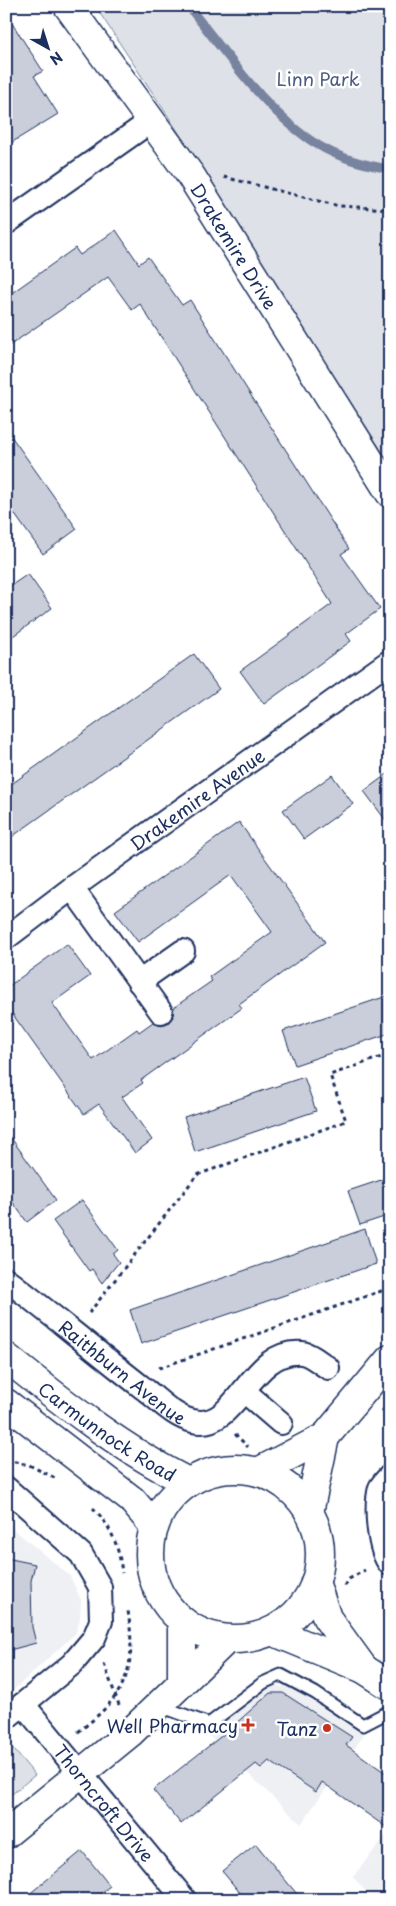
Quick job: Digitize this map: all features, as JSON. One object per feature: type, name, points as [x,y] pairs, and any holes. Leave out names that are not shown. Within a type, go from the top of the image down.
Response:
[{"type":"street","name":"Drakemire Drive","points":[[68,6],[191,176],[390,493]]},
{"type":"street","points":[[6,222],[151,121]]},
{"type":"street","name":"Drakemire Avenue","points":[[6,938],[72,888],[390,660]]},
{"type":"street","points":[[72,888],[161,1012]]},
{"type":"street","points":[[139,982],[183,951]]},
{"type":"street","name":"Raithburn Avenue","points":[[6,1279],[179,1415],[194,1422],[218,1418]]},
{"type":"street","points":[[218,1418],[244,1391],[262,1366],[281,1355],[303,1353],[328,1368]]},
{"type":"street","name":"Carmunnock Road","points":[[6,1357],[48,1391],[157,1466],[188,1482]]},
{"type":"street","points":[[258,1471],[325,1437],[390,1359]]},
{"type":"street","points":[[244,1391],[281,1423]]},
{"type":"street","name":"Carmunnock Road","points":[[6,1404],[132,1500],[153,1525]]},
{"type":"street","points":[[310,1512],[325,1437]]},
{"type":"street","points":[[316,1582],[304,1604],[272,1631],[252,1638],[226,1640],[200,1634],[182,1622],[163,1597],[148,1556],[153,1525],[167,1500],[188,1482],[224,1468],[258,1471],[290,1488],[310,1512],[320,1542],[316,1582],[327,1618],[364,1669]]},
{"type":"street","points":[[387,1561],[378,1526],[380,1488],[390,1476]]},
{"type":"street","points":[[6,1488],[81,1554],[100,1587],[97,1630],[72,1664],[6,1718]]},
{"type":"street","points":[[182,1622],[182,1681]]},
{"type":"street","points":[[272,1631],[364,1669],[390,1686]]},
{"type":"street","points":[[6,1834],[130,1733],[226,1640]]},
{"type":"street","name":"Thorncroft Drive","points":[[23,1704],[185,1900]]},
{"type":"lane","points":[[158,1705],[209,1724],[263,1683],[281,1675],[315,1693],[363,1725],[390,1711]]},
{"type":"path","points":[[191,176],[221,176],[340,206],[390,209]]},
{"type":"path","points":[[74,1332],[196,1175],[346,1121],[330,1075],[390,1054]]},
{"type":"path","points":[[134,1381],[159,1368],[390,1288]]},
{"type":"path","points":[[218,1418],[251,1449],[258,1471]]},
{"type":"path","points":[[327,1618],[350,1579],[387,1561]]},
{"type":"path","points":[[97,1630],[130,1733]]},
{"type":"shaded area","points":[[6,1523],[70,1576],[81,1600],[80,1618],[76,1633],[6,1697]]},
{"type":"shaded area","points":[[268,1686],[290,1687],[364,1735],[301,1824],[208,1735]]},
{"type":"shaded area","points":[[390,1830],[390,1900],[373,1900],[353,1877]]},
{"type":"green space","name":"Linn Park","points":[[95,6],[390,6],[390,464],[168,116]]},
{"type":"green space","points":[[10,1745],[35,1775],[6,1799],[6,1748]]},
{"type":"building","points":[[6,14],[43,71],[34,76],[58,114],[6,146]]},
{"type":"building","points":[[116,230],[139,264],[148,257],[182,305],[190,300],[349,549],[341,554],[380,609],[346,634],[351,641],[264,704],[240,671],[332,604],[140,304],[132,310],[108,277],[6,348],[6,297],[75,248],[80,255]]},
{"type":"building","points":[[6,429],[77,529],[43,554],[6,502]]},
{"type":"building","points":[[28,574],[52,608],[6,641],[6,589]]},
{"type":"building","points":[[194,654],[219,689],[6,841],[6,788]]},
{"type":"building","points":[[390,772],[390,826],[364,791]]},
{"type":"building","points":[[332,775],[353,804],[304,839],[283,810]]},
{"type":"building","points":[[239,822],[325,942],[239,1004],[242,1008],[141,1080],[143,1083],[122,1097],[152,1140],[135,1153],[99,1104],[84,1114],[6,1005],[6,988],[67,944],[90,976],[52,1003],[93,1060],[137,1029],[139,1032],[153,1022],[162,1025],[168,1023],[173,1017],[173,1008],[212,981],[209,977],[272,932],[231,875],[138,942],[115,911]]},
{"type":"building","points":[[390,995],[390,1033],[295,1065],[283,1031]]},
{"type":"building","points":[[304,1077],[316,1111],[195,1152],[184,1117]]},
{"type":"building","points":[[6,1131],[56,1200],[27,1222],[6,1193]]},
{"type":"building","points":[[390,1177],[390,1215],[360,1225],[348,1191]]},
{"type":"building","points":[[82,1200],[118,1250],[113,1254],[119,1262],[102,1283],[92,1269],[89,1271],[53,1221]]},
{"type":"building","points":[[365,1229],[376,1264],[141,1344],[130,1310]]},
{"type":"building","points":[[6,1558],[35,1564],[31,1581],[32,1627],[36,1643],[6,1651]]},
{"type":"building","points":[[270,1693],[283,1693],[352,1737],[346,1745],[390,1776],[390,1830],[322,1782],[316,1792],[269,1761],[261,1768],[256,1764],[181,1824],[153,1790],[224,1734]]},
{"type":"building","points":[[256,1844],[302,1900],[246,1900],[222,1871]]},
{"type":"building","points":[[82,1851],[110,1886],[92,1900],[22,1900]]},
{"type":"waterway","points":[[188,6],[248,81],[282,117],[300,132],[335,154],[362,163],[390,169]]},
{"type":"place","name":"Well Pharmacy","points":[[248,1725]]},
{"type":"place","name":"Tanz","points":[[327,1728]]}]
